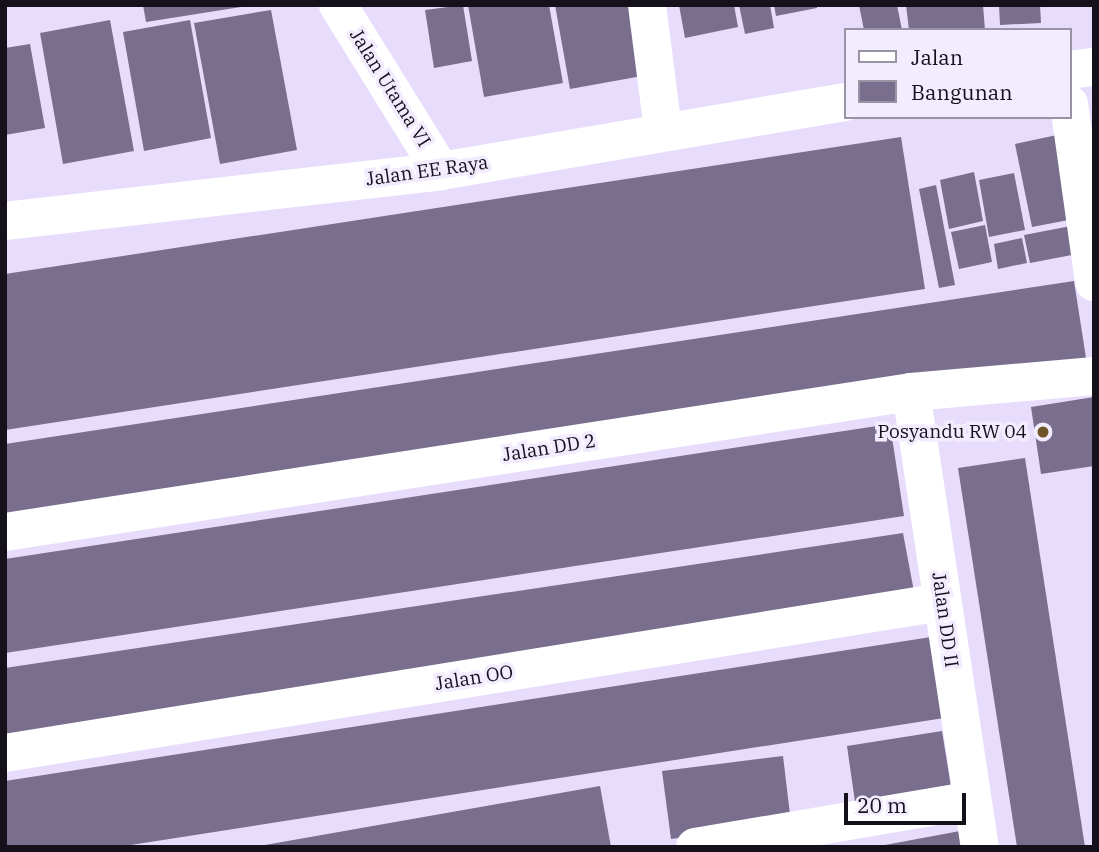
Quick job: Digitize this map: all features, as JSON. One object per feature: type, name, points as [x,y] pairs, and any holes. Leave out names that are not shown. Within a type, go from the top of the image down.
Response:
[{"type":"street","name":"Jalan Utama VI","points":[[338,5],[441,171]]},
{"type":"street","points":[[647,5],[663,130]]},
{"type":"street","points":[[1071,70],[1094,67]]},
{"type":"street","name":"Jalan EE Raya","points":[[5,221],[441,171],[663,130],[844,102]]},
{"type":"street","points":[[1071,118],[1094,282]]},
{"type":"street","name":"Jalan DD 2","points":[[5,532],[911,392],[1094,376]]},
{"type":"street","name":"Jalan DD II","points":[[911,392],[980,847]]},
{"type":"street","name":"Jalan OO","points":[[5,753],[942,602]]},
{"type":"street","points":[[695,847],[972,800]]},
{"type":"building","points":[[143,5],[241,5],[241,7],[146,22]]},
{"type":"building","points":[[463,5],[472,61],[434,68],[425,10]]},
{"type":"building","points":[[468,5],[549,5],[563,83],[484,97]]},
{"type":"building","points":[[555,5],[629,5],[642,76],[570,89]]},
{"type":"building","points":[[679,5],[734,5],[738,27],[685,38]]},
{"type":"building","points":[[739,5],[770,5],[774,28],[745,34]]},
{"type":"building","points":[[774,5],[817,5],[817,8],[776,16]]},
{"type":"building","points":[[859,5],[897,5],[902,28],[864,28]]},
{"type":"building","points":[[906,5],[983,5],[985,28],[909,28]]},
{"type":"building","points":[[999,5],[1040,5],[1041,23],[1000,25]]},
{"type":"building","points":[[271,10],[297,150],[220,164],[194,23]]},
{"type":"building","points":[[110,20],[134,151],[63,164],[40,33]]},
{"type":"building","points":[[190,20],[211,138],[144,151],[123,32]]},
{"type":"building","points":[[30,44],[45,128],[5,135],[5,48]]},
{"type":"building","points":[[1057,135],[1074,219],[1032,227],[1015,144]]},
{"type":"building","points":[[901,137],[925,289],[5,430],[5,274]]},
{"type":"building","points":[[974,172],[983,221],[949,229],[940,180]]},
{"type":"building","points":[[1014,173],[1025,230],[989,237],[979,180]]},
{"type":"building","points":[[936,185],[955,285],[939,288],[919,189]]},
{"type":"building","points":[[985,225],[992,262],[959,269],[951,232]]},
{"type":"building","points":[[1071,226],[1077,254],[1030,263],[1024,235]]},
{"type":"building","points":[[1022,238],[1027,263],[998,269],[994,244]]},
{"type":"building","points":[[1074,281],[1086,358],[5,523],[5,444]]},
{"type":"building","points":[[1094,397],[1094,466],[1041,474],[1031,407]]},
{"type":"building","points":[[890,424],[904,516],[5,653],[5,559]]},
{"type":"building","points":[[1025,458],[1085,847],[1017,847],[958,468]]},
{"type":"building","points":[[903,533],[915,597],[5,752],[5,668]]},
{"type":"building","points":[[931,637],[944,718],[118,847],[5,847],[5,781]]},
{"type":"building","points":[[942,731],[951,787],[855,802],[847,746]]},
{"type":"building","points":[[783,756],[791,823],[671,839],[662,771]]},
{"type":"building","points":[[600,786],[611,847],[265,847],[265,845]]},
{"type":"building","points":[[960,831],[962,847],[885,847],[885,845]]},
{"type":"place","name":"Posyandu RW 04","points":[[1043,432]]}]
